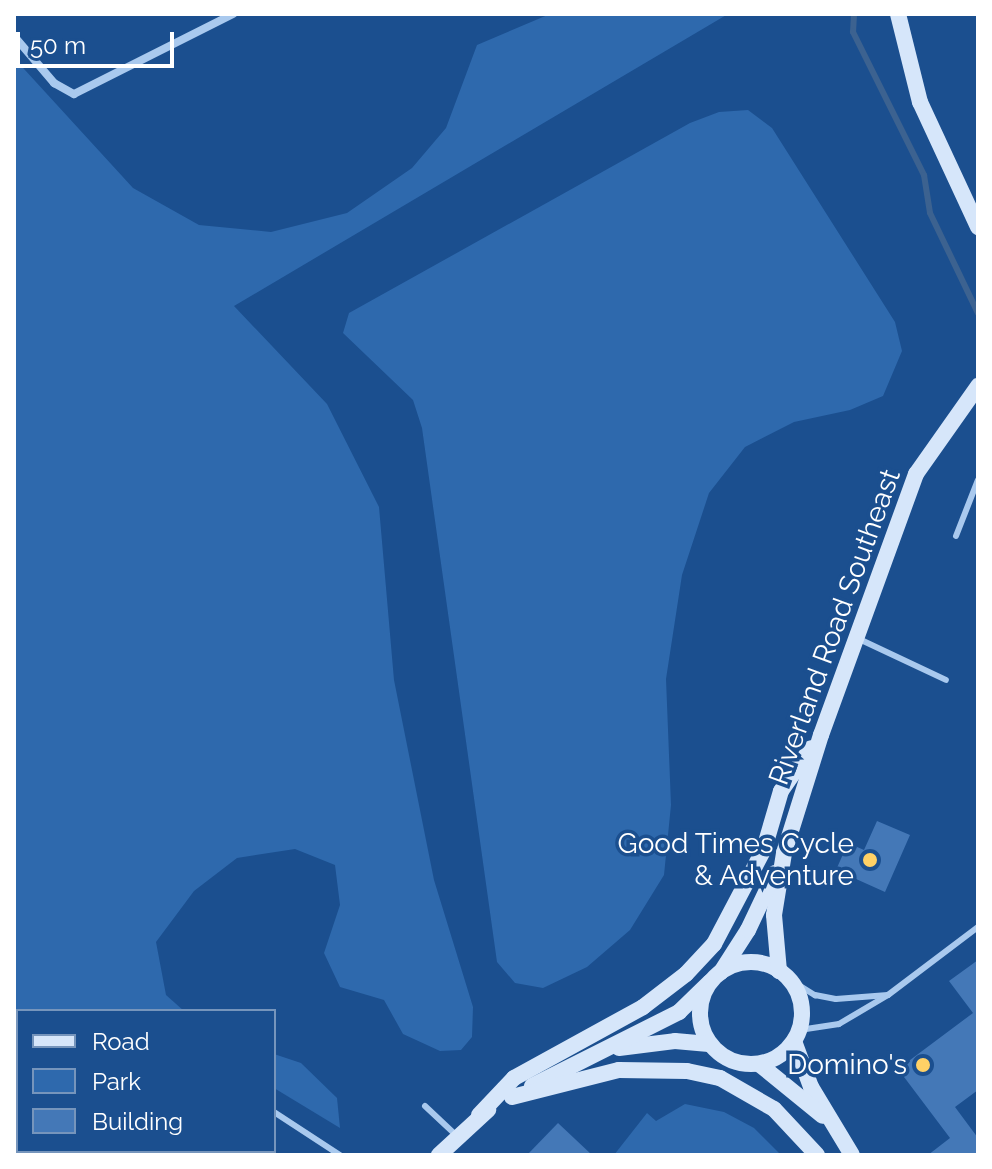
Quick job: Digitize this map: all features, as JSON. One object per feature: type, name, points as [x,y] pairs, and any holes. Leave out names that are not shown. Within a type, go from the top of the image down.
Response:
[{"type":"main road","points":[[898,14],[920,102],[978,227]]},
{"type":"main road","name":"Riverland Road Southeast","points":[[439,1155],[479,1115],[679,1012],[716,977],[748,930],[784,853],[821,735],[916,474],[978,386]]},
{"type":"main road","points":[[479,1115],[514,1078],[643,1007],[686,974],[714,944],[764,849],[781,791],[821,735]]},
{"type":"main road","name":"Riverland Road Southeast","points":[[784,853],[774,915],[784,975]]},
{"type":"main road","points":[[759,1064],[780,1055],[796,1036],[802,1008],[784,975],[750,962],[716,977],[701,1003],[701,1025],[709,1044],[727,1059],[759,1064],[830,1123]]},
{"type":"main road","points":[[796,1036],[830,1123],[852,1155]]},
{"type":"main road","name":"Riverland Road Southeast","points":[[609,1049],[675,1041],[709,1044]]},
{"type":"main road","points":[[512,1097],[619,1070],[687,1071],[720,1078],[774,1109],[817,1155]]},
{"type":"street","points":[[14,36],[64,92],[74,94],[233,14]]},
{"type":"lane","points":[[956,536],[978,480]]},
{"type":"lane","points":[[856,638],[946,680]]},
{"type":"lane","points":[[796,1036],[839,1024],[888,995],[978,927]]},
{"type":"lane","points":[[784,975],[815,995],[836,999],[888,995]]},
{"type":"lane","points":[[425,1106],[457,1136]]},
{"type":"lane","points":[[276,1113],[340,1155]]},
{"type":"green space","points":[[550,14],[728,14],[234,306],[327,404],[379,507],[394,680],[434,880],[473,1007],[472,1037],[461,1050],[440,1051],[403,1034],[384,1000],[340,987],[324,953],[340,905],[335,865],[295,849],[237,858],[194,891],[156,942],[166,995],[182,1009],[16,1009],[14,1101],[14,58],[133,188],[199,225],[271,232],[347,213],[412,168],[446,128],[477,45]]},
{"type":"green space","points":[[748,110],[772,128],[895,322],[902,351],[883,396],[850,410],[794,422],[745,447],[709,493],[682,575],[666,679],[671,805],[664,875],[630,930],[587,967],[543,988],[515,983],[497,962],[422,428],[413,400],[343,333],[349,313],[690,123],[719,112]]},
{"type":"green space","points":[[276,1055],[301,1063],[337,1098],[340,1128],[276,1089]]},
{"type":"green space","points":[[685,1104],[724,1112],[754,1128],[781,1155],[614,1155],[647,1113],[656,1121]]},
{"type":"building","name":"Good Times Cycle & Adventure","points":[[877,821],[910,835],[885,892],[836,870],[848,843],[864,850]]},
{"type":"building","points":[[978,960],[978,1090],[955,1107],[978,1138],[978,1155],[928,1155],[950,1138],[898,1069],[973,1013],[949,981]]},
{"type":"building","points":[[558,1123],[592,1155],[527,1155]]},
{"type":"waterway","points":[[854,14],[853,32],[924,175],[930,213],[978,313]]},
{"type":"place","name":"Good Times Cycle & Adventure","points":[[870,860]]},
{"type":"place","name":"Domino's","points":[[923,1065]]}]
